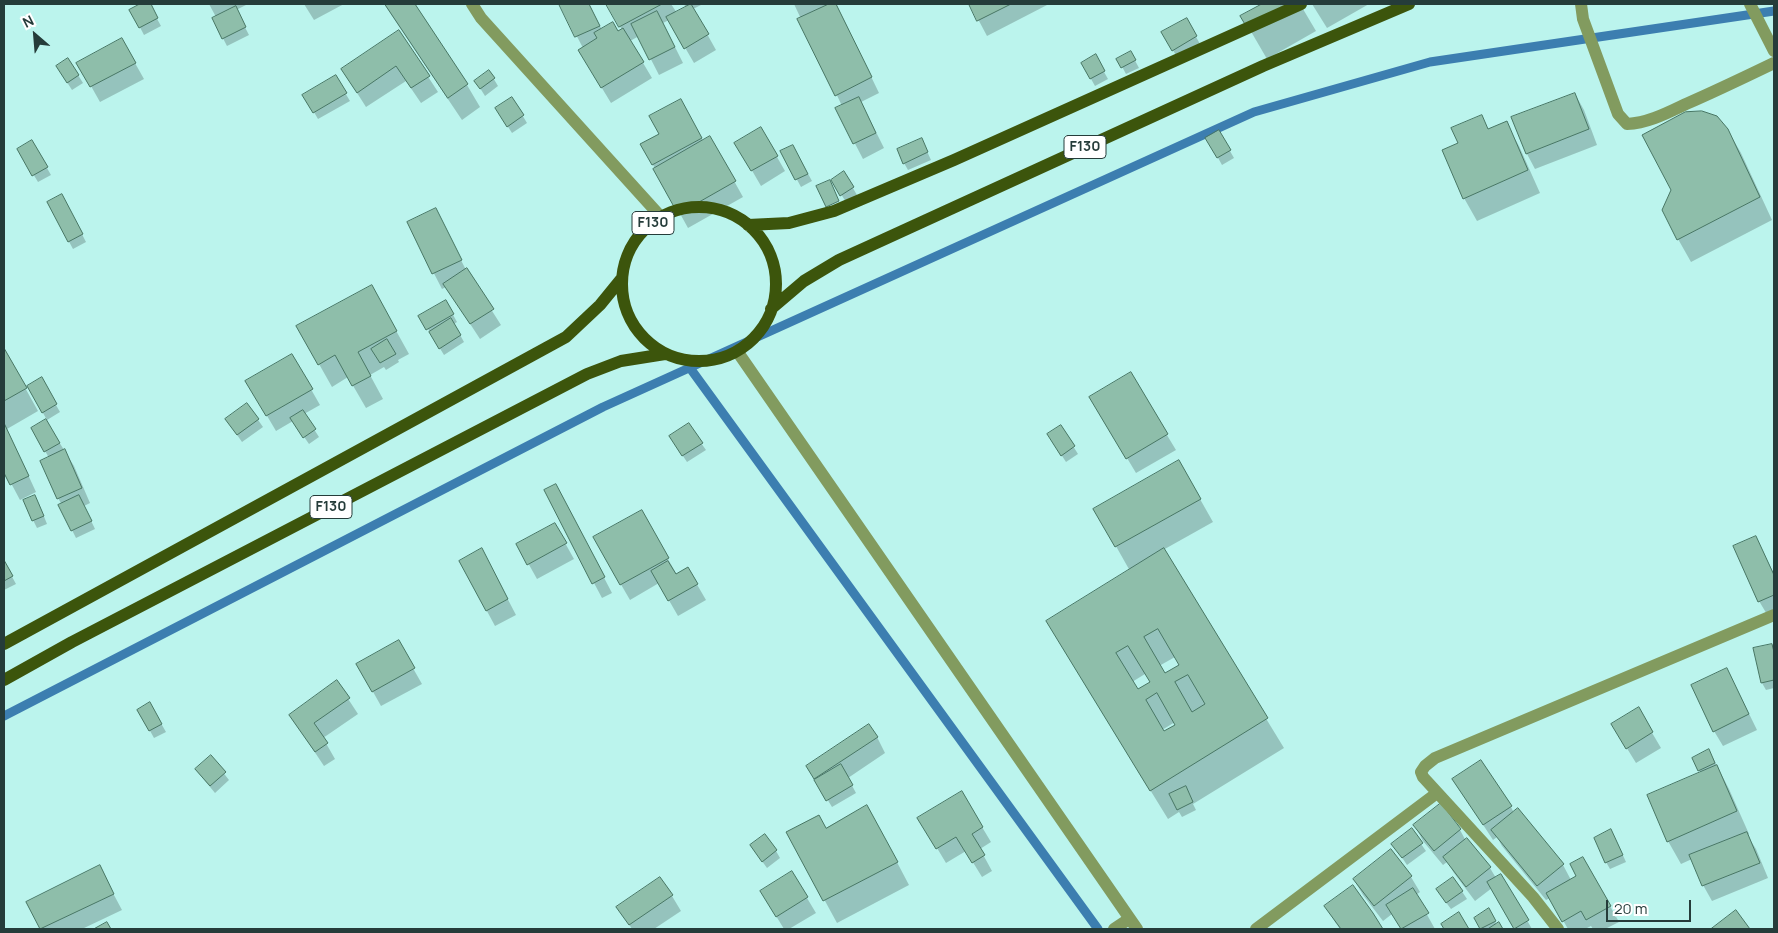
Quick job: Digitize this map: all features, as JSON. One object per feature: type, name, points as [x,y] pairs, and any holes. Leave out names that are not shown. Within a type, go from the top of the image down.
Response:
[{"type":"main road","points":[[748,225],[790,222],[834,211],[954,160],[1301,4]]},
{"type":"main road","name":"F130","points":[[771,309],[804,281],[839,260],[1263,66],[1409,4]]},
{"type":"main road","name":"F130","points":[[696,208],[715,209],[733,215],[748,225],[761,238],[770,254],[775,272],[776,291],[771,309],[758,333],[737,351],[720,358],[701,361],[682,359],[665,354],[649,344],[636,330],[627,314],[622,296],[622,278],[626,259],[634,243],[646,228],[661,217],[678,210],[696,208]]},
{"type":"main road","name":"F130","points":[[4,644],[566,337],[600,305],[622,278]]},
{"type":"main road","name":"F130","points":[[4,680],[89,633],[587,374],[621,361],[665,354]]},
{"type":"street","points":[[472,4],[481,18],[661,217]]},
{"type":"street","points":[[1581,4],[1583,19],[1618,114],[1627,124],[1641,124],[1774,63]]},
{"type":"street","points":[[1750,4],[1774,51]]},
{"type":"street","points":[[737,351],[1133,924],[1114,929]]},
{"type":"street","points":[[1558,929],[1533,897],[1423,777],[1421,772],[1425,766],[1435,758],[1774,615]]},
{"type":"street","points":[[1256,929],[1437,793]]},
{"type":"building","points":[[140,4],[151,4],[158,18],[139,28],[129,10]]},
{"type":"building","points":[[385,4],[415,4],[468,84],[448,98]]},
{"type":"building","points":[[559,4],[589,4],[600,26],[575,37]]},
{"type":"building","points":[[606,4],[662,4],[619,27]]},
{"type":"building","points":[[691,4],[709,34],[684,49],[666,17]]},
{"type":"building","points":[[829,4],[836,4],[872,77],[835,96],[797,19]]},
{"type":"building","points":[[969,4],[1011,4],[977,21]]},
{"type":"building","points":[[1262,4],[1296,4],[1249,31],[1240,16]]},
{"type":"building","points":[[236,6],[246,27],[222,39],[212,18]]},
{"type":"building","points":[[657,11],[675,47],[649,60],[631,24]]},
{"type":"building","points":[[1187,18],[1197,36],[1172,51],[1161,32]]},
{"type":"building","points":[[613,22],[618,31],[623,28],[644,62],[601,88],[578,50],[597,38],[594,33]]},
{"type":"building","points":[[399,30],[430,76],[411,88],[396,66],[357,93],[341,69]]},
{"type":"building","points":[[122,38],[136,63],[90,87],[76,63]]},
{"type":"building","points":[[1131,51],[1136,60],[1121,68],[1116,59]]},
{"type":"building","points":[[1096,54],[1105,71],[1090,79],[1081,63]]},
{"type":"building","points":[[68,58],[79,75],[67,83],[56,66]]},
{"type":"building","points":[[489,70],[495,78],[480,89],[474,81]]},
{"type":"building","points":[[336,75],[347,93],[313,113],[302,95]]},
{"type":"building","points":[[1575,93],[1589,129],[1526,154],[1511,117]]},
{"type":"building","points":[[512,97],[524,115],[507,127],[495,108]]},
{"type":"building","points":[[859,97],[876,133],[853,144],[835,108]]},
{"type":"building","points":[[681,99],[702,138],[652,165],[640,144],[659,134],[649,116]]},
{"type":"building","points":[[1702,111],[1717,116],[1728,129],[1760,197],[1677,240],[1662,210],[1671,190],[1642,135],[1685,112]]},
{"type":"building","points":[[1482,115],[1488,129],[1507,121],[1528,170],[1463,199],[1442,150],[1458,143],[1451,128]]},
{"type":"building","points":[[761,127],[778,156],[751,171],[734,143]]},
{"type":"building","points":[[1219,130],[1231,150],[1217,158],[1205,138]]},
{"type":"building","points":[[710,136],[736,181],[678,214],[653,169]]},
{"type":"building","points":[[922,138],[928,152],[903,164],[897,149]]},
{"type":"building","points":[[32,140],[48,167],[32,176],[17,149]]},
{"type":"building","points":[[793,145],[808,174],[795,180],[780,151]]},
{"type":"building","points":[[844,171],[854,187],[840,196],[831,180]]},
{"type":"building","points":[[830,180],[839,201],[826,207],[816,186]]},
{"type":"building","points":[[62,194],[83,234],[68,242],[47,202]]},
{"type":"building","points":[[436,208],[462,260],[432,274],[407,222]]},
{"type":"building","points":[[467,268],[494,309],[470,324],[443,284]]},
{"type":"building","points":[[372,285],[397,331],[358,352],[371,376],[352,386],[335,355],[318,365],[296,326]]},
{"type":"building","points":[[446,300],[454,314],[426,330],[418,316]]},
{"type":"building","points":[[451,318],[461,335],[439,349],[429,332]]},
{"type":"building","points":[[387,339],[396,354],[380,363],[371,349]]},
{"type":"building","points":[[4,348],[27,388],[4,401]]},
{"type":"building","points":[[292,354],[313,389],[266,416],[245,381]]},
{"type":"building","points":[[1131,372],[1168,434],[1126,459],[1089,397]]},
{"type":"building","points":[[42,377],[57,404],[42,413],[27,386]]},
{"type":"building","points":[[247,403],[259,419],[237,435],[225,419]]},
{"type":"building","points":[[303,410],[316,429],[303,438],[290,418]]},
{"type":"building","points":[[46,419],[60,443],[44,452],[31,428]]},
{"type":"building","points":[[4,423],[29,476],[10,485],[4,473]]},
{"type":"building","points":[[689,423],[703,443],[682,456],[669,436]]},
{"type":"building","points":[[1061,425],[1075,446],[1061,456],[1047,434]]},
{"type":"building","points":[[65,449],[82,488],[57,499],[40,461]]},
{"type":"building","points":[[1179,460],[1201,499],[1115,547],[1093,509]]},
{"type":"building","points":[[556,484],[605,577],[592,584],[544,490]]},
{"type":"building","points":[[35,495],[44,516],[32,521],[23,500]]},
{"type":"building","points":[[79,495],[92,521],[71,531],[58,505]]},
{"type":"building","points":[[642,510],[669,558],[620,585],[593,537]]},
{"type":"building","points":[[555,523],[567,543],[527,565],[516,544]]},
{"type":"building","points":[[1756,536],[1774,575],[1774,595],[1758,602],[1733,546]]},
{"type":"building","points":[[482,548],[508,599],[486,611],[459,561]]},
{"type":"building","points":[[1164,548],[1268,718],[1150,791],[1046,621]],"holes":[[[1158,629],[1179,665],[1165,673],[1144,637]],[[1128,646],[1150,682],[1138,689],[1116,653]],[[1188,675],[1205,704],[1192,712],[1175,682]],[[1157,693],[1175,725],[1164,731],[1146,700]]]},
{"type":"building","points":[[4,560],[13,576],[4,581]]},
{"type":"building","points":[[668,561],[676,574],[688,567],[698,584],[668,601],[651,571]]},
{"type":"building","points":[[399,640],[415,668],[372,692],[356,664]]},
{"type":"building","points":[[1772,644],[1774,652],[1774,680],[1761,683],[1753,648]]},
{"type":"building","points":[[1727,668],[1749,714],[1713,732],[1691,685]]},
{"type":"building","points":[[337,680],[350,698],[314,723],[328,743],[315,752],[289,715]]},
{"type":"building","points":[[150,702],[162,724],[149,731],[137,710]]},
{"type":"building","points":[[1639,707],[1653,732],[1626,749],[1611,724]]},
{"type":"building","points":[[869,724],[878,737],[814,779],[806,766]]},
{"type":"building","points":[[1709,749],[1715,763],[1698,771],[1692,758]]},
{"type":"building","points":[[211,755],[226,772],[210,786],[195,769]]},
{"type":"building","points":[[1481,760],[1512,806],[1483,825],[1452,779]]},
{"type":"building","points":[[841,764],[853,785],[826,801],[814,780]]},
{"type":"building","points":[[1717,765],[1737,811],[1667,842],[1647,795]]},
{"type":"building","points":[[1186,786],[1193,802],[1177,810],[1169,794]]},
{"type":"building","points":[[962,791],[983,827],[972,834],[985,855],[972,863],[956,837],[936,849],[917,818]]},
{"type":"building","points":[[1441,803],[1461,829],[1434,851],[1413,825]]},
{"type":"building","points":[[867,805],[898,862],[823,901],[786,832],[819,815],[826,828]]},
{"type":"building","points":[[1518,808],[1564,864],[1537,886],[1491,830]]},
{"type":"building","points":[[1412,828],[1423,843],[1402,858],[1391,844]]},
{"type":"building","points":[[1611,829],[1623,855],[1605,863],[1594,838]]},
{"type":"building","points":[[1747,832],[1760,863],[1702,886],[1689,855]]},
{"type":"building","points":[[765,834],[777,850],[762,862],[750,845]]},
{"type":"building","points":[[1467,838],[1491,867],[1466,887],[1443,857]]},
{"type":"building","points":[[1391,849],[1412,876],[1374,906],[1353,879]]},
{"type":"building","points":[[1583,857],[1611,906],[1586,920],[1581,911],[1562,922],[1546,893],[1576,876],[1570,864]]},
{"type":"building","points":[[100,865],[114,894],[40,929],[26,902]]},
{"type":"building","points":[[792,871],[808,897],[776,917],[760,891]]},
{"type":"building","points":[[1501,874],[1529,920],[1514,929],[1487,882]]},
{"type":"building","points":[[660,877],[673,895],[629,925],[616,907]]},
{"type":"building","points":[[1453,877],[1463,891],[1446,903],[1436,889]]},
{"type":"building","points":[[1353,885],[1383,929],[1341,929],[1324,906]]},
{"type":"building","points":[[1413,888],[1429,913],[1401,929],[1386,905]]},
{"type":"building","points":[[1489,908],[1496,921],[1480,929],[1474,918]]},
{"type":"building","points":[[1736,910],[1750,929],[1711,929]]},
{"type":"building","points":[[1459,912],[1469,929],[1444,929],[1441,924]]},
{"type":"building","points":[[107,922],[111,929],[94,929]]},
{"type":"building","points":[[1499,922],[1503,929],[1488,929]]},
{"type":"waterway","points":[[4,716],[603,407],[1254,112],[1430,62],[1774,11]]},
{"type":"waterway","points":[[690,368],[1098,929]]}]
